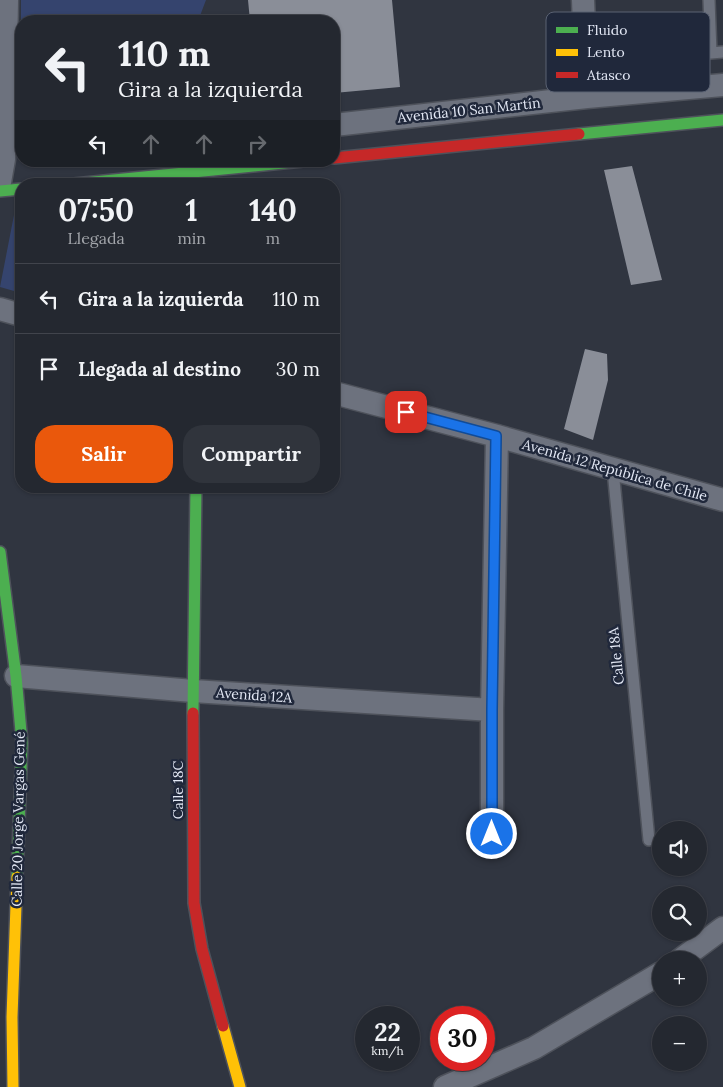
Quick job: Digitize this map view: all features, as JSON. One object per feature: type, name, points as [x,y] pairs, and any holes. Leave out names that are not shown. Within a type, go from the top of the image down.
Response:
[{"type":"street","points":[[0,182],[12,158],[7,0]]},
{"type":"street","name":"Avenida 10 San Martín","points":[[710,86],[723,85]]},
{"type":"street","points":[[587,92],[587,97]]},
{"type":"street","name":"Avenida 10 San Martín","points":[[340,124],[644,92]]},
{"type":"street","points":[[340,157],[723,120]]},
{"type":"street","points":[[134,178],[243,167]]},
{"type":"street","points":[[0,191],[15,190]]},
{"type":"street","points":[[0,309],[15,313]]},
{"type":"street","name":"Avenida 12 República de Chile","points":[[340,395],[723,500]]},
{"type":"street","points":[[492,834],[496,436]]},
{"type":"street","name":"Calle 18C","points":[[196,493],[193,691],[194,903],[202,949],[240,1087]]},
{"type":"street","name":"Calle 20 Jorge Vargas Gené","points":[[0,552],[16,676],[22,743],[12,1017],[13,1087]]},
{"type":"street","name":"Avenida 12A","points":[[16,676],[193,691],[492,710]]},
{"type":"street","points":[[692,951],[723,928]]},
{"type":"street","points":[[445,1087],[534,1048],[652,978]]},
{"type":"street","points":[[2,1087],[12,1017]]},
{"type":"lane","points":[[710,26],[711,53],[723,52]]},
{"type":"lane","name":"Calle 18A","points":[[612,470],[649,840]]},
{"type":"shaded area","points":[[21,0],[206,0],[200,15],[21,15]]},
{"type":"shaded area","points":[[14,215],[15,215],[15,291],[0,287]]},
{"type":"building","points":[[248,0],[392,0],[400,87],[340,92],[340,15],[249,15]]},
{"type":"building","points":[[632,166],[662,280],[631,285],[604,170]]},
{"type":"building","points":[[585,349],[607,354],[608,380],[593,440],[564,429]]},
{"type":"traffic: fast","points":[[579,134],[723,120]]},
{"type":"traffic: fast","points":[[134,178],[243,167]]},
{"type":"traffic: fast","points":[[0,191],[15,190]]},
{"type":"traffic: fast","points":[[193,713],[196,493]]},
{"type":"traffic: fast","points":[[0,552],[16,676],[22,743],[17,877]]},
{"type":"traffic: slow","points":[[13,1087],[12,1017],[17,877]]},
{"type":"traffic: slow","points":[[223,1026],[240,1087]]},
{"type":"traffic: jam","points":[[340,157],[579,134]]},
{"type":"traffic: jam","points":[[193,713],[194,903],[202,949],[223,1026]]},
{"type":"route","points":[[406,412],[496,436],[492,834]]}]
